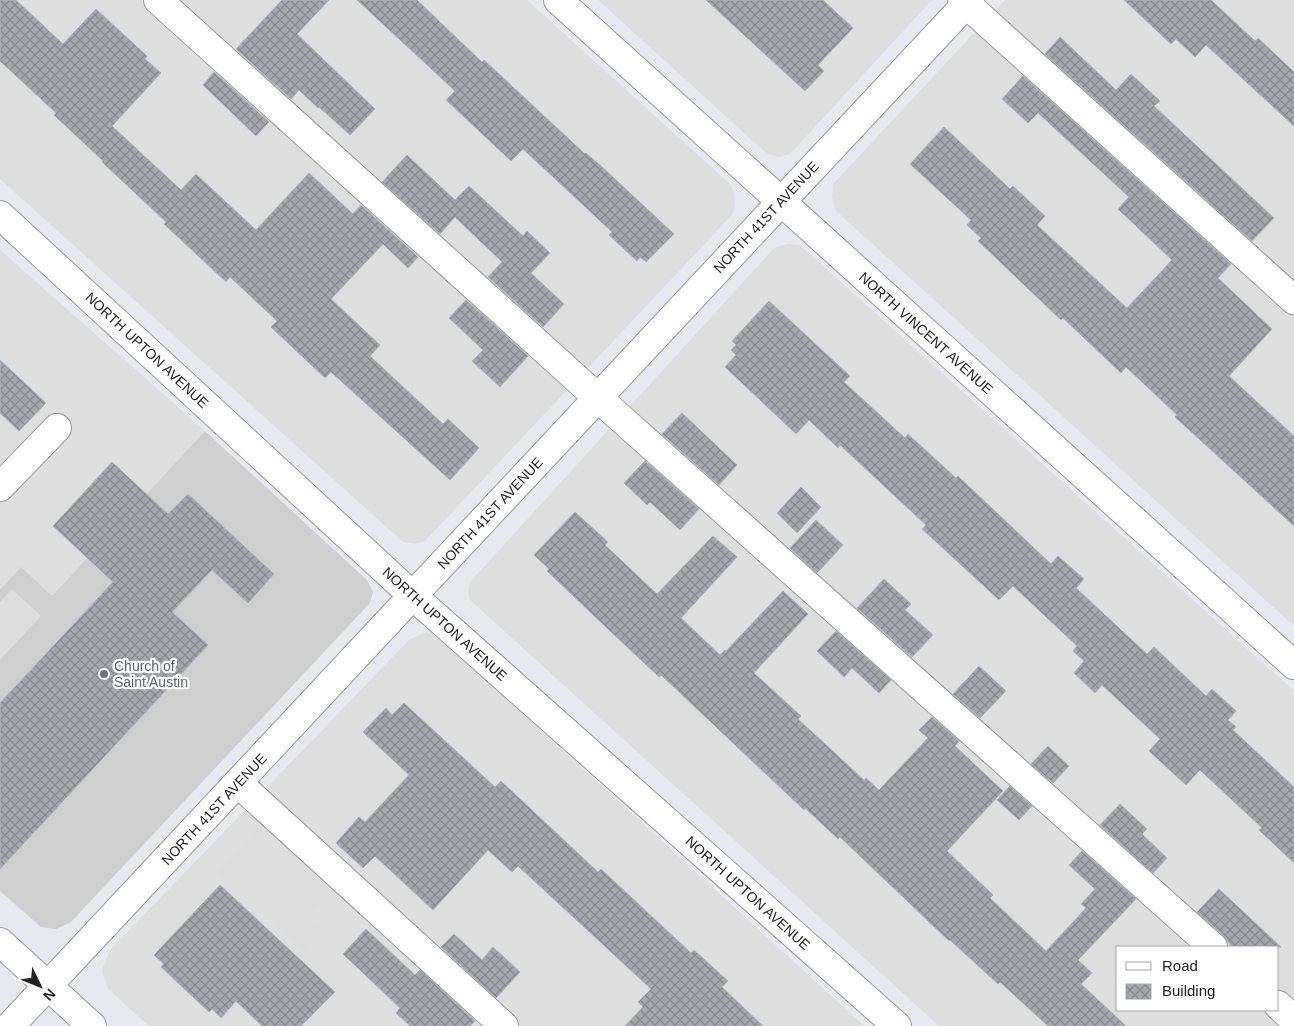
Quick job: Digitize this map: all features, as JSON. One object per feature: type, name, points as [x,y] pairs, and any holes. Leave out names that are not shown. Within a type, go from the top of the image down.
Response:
[{"type":"street","points":[[158,0],[598,398],[1212,946]]},
{"type":"street","name":"NORTH VINCENT AVENUE","points":[[558,0],[1294,665]]},
{"type":"street","points":[[966,1],[1294,300]]},
{"type":"street","name":"NORTH 41ST AVENUE","points":[[10,1026],[781,202],[966,1]]},
{"type":"street","name":"NORTH UPTON AVENUE","points":[[0,215],[413,596],[897,1026]]},
{"type":"street","points":[[0,487],[57,428]]},
{"type":"street","points":[[238,783],[504,1026]]},
{"type":"street","points":[[0,942],[92,1026]]},
{"type":"street","points":[[1279,1006],[1294,1020]]},
{"type":"shaded area","points":[[0,0],[527,0],[729,183],[734,193],[735,206],[732,215],[425,541],[415,544],[403,542],[0,179]]},
{"type":"shaded area","points":[[598,0],[932,0],[790,154],[779,157],[767,154]]},
{"type":"shaded area","points":[[1005,0],[1294,0],[1294,626],[836,211],[832,197],[833,184]]},
{"type":"shaded area","points":[[788,244],[800,245],[1294,691],[1294,1026],[939,1026],[470,600],[468,591],[471,581],[774,248]]},
{"type":"shaded area","points":[[0,250],[205,431],[52,596],[0,590]]},
{"type":"shaded area","points":[[205,431],[367,580],[373,592],[370,603],[70,923],[56,929],[41,927],[0,891],[0,590],[21,567],[52,596]]},
{"type":"shaded area","points":[[12,589],[41,616],[0,660],[0,602]]},
{"type":"shaded area","points":[[426,632],[437,635],[864,1026],[149,1026],[108,989],[102,970],[110,950],[409,640]]},
{"type":"shaded area","points":[[263,822],[334,887],[308,915],[325,930],[305,952],[218,872]]},
{"type":"building","points":[[0,0],[16,0],[63,44],[96,9],[147,56],[145,59],[161,73],[112,126],[181,190],[196,174],[256,230],[309,173],[353,214],[361,205],[418,257],[408,268],[383,244],[331,299],[380,345],[370,356],[443,424],[448,419],[479,448],[450,480],[331,372],[325,378],[271,327],[277,321],[230,277],[226,282],[164,224],[166,222],[54,115],[56,113],[0,61]]},
{"type":"building","points":[[282,0],[329,0],[297,34],[375,109],[350,135],[299,90],[291,99],[236,49]]},
{"type":"building","points":[[357,0],[417,0],[482,62],[484,60],[674,234],[646,262],[640,257],[637,261],[609,235],[612,232],[523,149],[511,161],[446,100],[455,91]]},
{"type":"building","points":[[706,0],[823,0],[853,28],[818,65],[824,71],[805,91]]},
{"type":"building","points":[[1124,0],[1211,0],[1255,41],[1258,38],[1294,72],[1294,126],[1206,45],[1195,57],[1176,39],[1171,44]]},
{"type":"building","points":[[1060,37],[1116,90],[1131,74],[1160,101],[1154,106],[1274,218],[1252,241],[1045,54]]},
{"type":"building","points":[[214,72],[269,122],[256,136],[203,85]]},
{"type":"building","points":[[1023,76],[1231,264],[1218,278],[1272,329],[1229,376],[1294,436],[1294,526],[1175,417],[1177,415],[1126,367],[1121,373],[1063,318],[1061,320],[978,241],[981,238],[967,225],[971,220],[910,164],[944,127],[1010,189],[1013,186],[1045,216],[1037,225],[1127,308],[1172,260],[1118,209],[1129,197],[1038,113],[1028,123],[1002,99]]},
{"type":"building","points":[[407,155],[455,200],[469,186],[523,236],[527,231],[550,253],[531,273],[564,304],[543,327],[488,277],[502,262],[455,217],[440,234],[382,182]]},
{"type":"building","points":[[466,300],[528,356],[500,387],[472,361],[483,350],[449,318]]},
{"type":"building","points":[[769,301],[850,376],[844,382],[905,438],[908,434],[956,478],[958,476],[1051,564],[1058,556],[1084,579],[1076,588],[1147,654],[1154,647],[1206,696],[1212,689],[1236,711],[1228,720],[1236,727],[1233,730],[1294,787],[1294,863],[1259,830],[1262,828],[1200,770],[1186,785],[1149,751],[1160,739],[1102,685],[1095,693],[1074,673],[1084,661],[1073,651],[1077,646],[1013,586],[999,600],[922,529],[926,525],[840,445],[838,448],[809,420],[796,434],[725,367],[736,355],[731,350],[736,345],[732,341]]},
{"type":"building","points":[[0,360],[46,403],[19,431],[0,413]]},
{"type":"building","points":[[682,413],[737,465],[719,485],[662,434]]},
{"type":"building","points":[[645,461],[699,509],[680,530],[650,502],[647,505],[624,483]]},
{"type":"building","name":"Church of Saint Austin","points":[[112,462],[168,514],[188,494],[274,574],[248,603],[212,570],[172,612],[208,645],[0,869],[0,703],[113,582],[53,526]]},
{"type":"building","points":[[801,487],[821,507],[797,533],[777,513]]},
{"type":"building","points":[[575,512],[608,542],[605,545],[657,594],[713,536],[737,557],[681,618],[720,655],[783,591],[808,614],[754,673],[801,716],[798,719],[864,780],[866,778],[879,790],[928,738],[919,730],[932,717],[959,741],[955,746],[1003,791],[947,851],[993,895],[990,898],[1046,951],[1086,908],[1081,904],[1095,889],[1069,865],[1082,851],[1136,899],[1078,960],[1092,973],[1081,984],[1126,1026],[1048,1026],[1000,982],[998,984],[949,941],[840,837],[838,839],[805,808],[804,810],[661,675],[659,677],[547,571],[549,569],[534,555]]},
{"type":"building","points":[[816,520],[843,545],[817,573],[790,548]]},
{"type":"building","points":[[884,579],[911,604],[905,610],[933,635],[912,657],[857,608]]},
{"type":"building","points":[[836,631],[891,680],[879,693],[852,668],[844,677],[817,651]]},
{"type":"building","points":[[979,666],[1006,691],[980,718],[953,694]]},
{"type":"building","points":[[404,703],[495,787],[501,781],[598,872],[601,869],[691,953],[694,950],[728,981],[722,987],[763,1026],[625,1026],[643,1007],[638,1002],[651,989],[518,866],[512,872],[488,850],[433,910],[375,856],[363,868],[336,843],[359,817],[365,822],[409,775],[363,732],[386,708],[392,715]]},
{"type":"building","points":[[1048,746],[1069,766],[1053,783],[1031,764]]},
{"type":"building","points":[[1010,786],[1032,806],[1019,820],[997,800]]},
{"type":"building","points":[[1120,804],[1147,829],[1142,834],[1167,858],[1153,873],[1100,825]]},
{"type":"building","points":[[220,885],[335,992],[301,1026],[262,1026],[236,1001],[221,1018],[212,1009],[209,1012],[161,967],[164,964],[154,955]]},
{"type":"building","points":[[1219,889],[1281,947],[1231,946],[1223,935],[1197,912]]},
{"type":"building","points":[[366,929],[415,975],[420,970],[475,1021],[470,1026],[410,1026],[396,1013],[400,1008],[343,954]]},
{"type":"building","points":[[454,934],[482,960],[493,947],[520,972],[496,998],[441,947]]},
{"type":"place","name":"Church of Saint Austin","points":[[104,674]]}]
